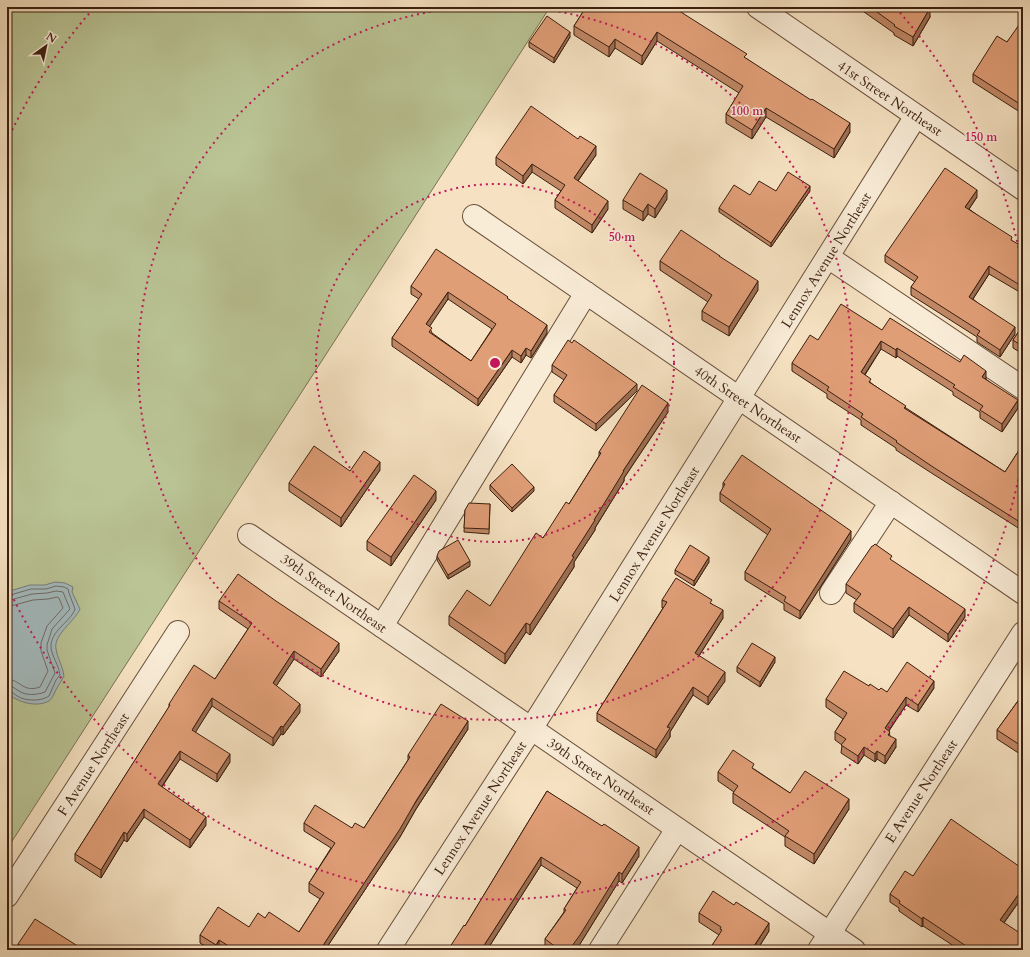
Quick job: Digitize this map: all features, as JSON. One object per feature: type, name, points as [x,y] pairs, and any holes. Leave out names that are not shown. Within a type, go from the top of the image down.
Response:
[{"type":"street","name":"41st Street Northeast","points":[[758,7],[1023,189]]},
{"type":"street","name":"Lennox Avenue Northeast","points":[[388,950],[531,729],[916,116]]},
{"type":"street","name":"40th Street Northeast","points":[[474,216],[1023,593]]},
{"type":"street","points":[[828,257],[1023,388]]},
{"type":"street","points":[[382,626],[586,293]]},
{"type":"street","points":[[831,593],[890,502]]},
{"type":"street","name":"39th Street Northeast","points":[[249,535],[677,829],[824,942],[854,950]]},
{"type":"street","name":"F Avenue Northeast","points":[[7,896],[178,632]]},
{"type":"street","name":"E Avenue Northeast","points":[[824,942],[1023,633]]},
{"type":"street","points":[[600,950],[677,829]]},
{"type":"green space","points":[[7,7],[550,7],[7,849]]},
{"type":"water","points":[[55,582],[65,583],[73,587],[72,592],[80,609],[61,633],[56,644],[56,649],[64,676],[53,696],[50,701],[44,703],[27,703],[16,699],[7,693],[7,593],[30,585],[45,585]]},
{"type":"building","points":[[586,7],[673,7],[747,54],[744,57],[850,123],[834,149],[766,108],[752,130],[726,114],[743,86],[657,32],[642,56],[615,39],[609,47],[574,26]]},
{"type":"building","points":[[870,7],[930,8],[913,37],[894,26],[895,25]]},
{"type":"building","points":[[547,16],[570,32],[554,58],[529,42]]},
{"type":"building","points":[[1021,22],[1023,24],[1023,106],[973,74],[997,36],[1007,42]]},
{"type":"building","points":[[531,106],[578,139],[580,136],[596,146],[574,178],[608,201],[592,225],[555,200],[565,185],[532,164],[523,176],[496,157]]},
{"type":"building","points":[[945,168],[977,190],[965,207],[1012,237],[1011,240],[1023,247],[1023,287],[989,266],[969,297],[1015,327],[1000,350],[977,335],[980,331],[911,287],[918,277],[885,255]]},
{"type":"building","points":[[788,172],[810,186],[771,243],[719,208],[734,185],[750,195],[759,181],[776,191]]},
{"type":"building","points":[[640,173],[667,190],[655,209],[648,204],[643,212],[623,200]]},
{"type":"building","points":[[681,230],[758,281],[729,327],[702,311],[712,295],[660,261]]},
{"type":"building","points":[[436,249],[547,325],[531,351],[526,348],[521,356],[512,350],[478,399],[392,338],[422,294],[411,286]],"holes":[[[448,292],[496,324],[471,361],[429,332],[432,328],[426,324]]]},
{"type":"building","points":[[841,304],[882,330],[890,318],[960,362],[964,355],[986,371],[982,377],[1018,400],[1002,424],[980,410],[983,406],[953,387],[955,385],[897,348],[896,350],[881,341],[861,372],[871,379],[869,382],[906,406],[904,408],[1005,472],[1023,444],[1023,479],[1021,482],[1023,484],[1023,524],[896,442],[897,441],[861,417],[863,414],[827,390],[829,387],[792,363],[810,335],[818,340]]},
{"type":"building","points":[[1023,325],[1023,347],[1013,340]]},
{"type":"building","points":[[568,340],[572,343],[574,340],[637,384],[596,424],[554,395],[567,375],[552,365]]},
{"type":"building","points":[[642,385],[668,403],[623,471],[595,520],[572,556],[574,557],[530,625],[526,623],[505,654],[449,616],[467,590],[490,606],[536,533],[543,538],[566,502],[569,504],[601,453],[599,452]]},
{"type":"building","points":[[314,446],[350,471],[364,451],[380,462],[341,518],[289,483]]},
{"type":"building","points":[[742,455],[851,531],[800,611],[784,601],[786,597],[745,572],[771,529],[720,493],[725,484],[723,483]]},
{"type":"building","points":[[512,464],[534,487],[512,508],[490,485]]},
{"type":"building","points":[[414,475],[436,491],[391,557],[367,541]]},
{"type":"building","points":[[469,503],[490,504],[489,529],[464,528],[465,510]]},
{"type":"building","points":[[458,540],[470,561],[448,575],[437,556],[439,551]]},
{"type":"building","points":[[875,544],[892,556],[890,559],[965,609],[948,634],[909,607],[893,629],[854,603],[861,594],[846,584],[872,546]]},
{"type":"building","points":[[690,545],[709,557],[694,581],[675,570]]},
{"type":"building","points":[[238,574],[339,643],[321,669],[294,651],[273,683],[300,704],[273,738],[212,698],[192,730],[230,754],[217,774],[180,751],[158,784],[206,817],[190,840],[144,809],[127,834],[124,832],[101,870],[75,854],[194,665],[215,679],[252,623],[219,601]]},
{"type":"building","points":[[676,578],[712,600],[710,603],[723,610],[695,653],[725,672],[708,697],[693,687],[667,727],[670,728],[656,750],[597,713],[667,602],[662,600]]},
{"type":"building","points":[[752,643],[775,657],[760,682],[737,667]]},
{"type":"building","points":[[907,662],[934,681],[918,705],[906,697],[885,728],[890,732],[888,735],[896,739],[885,756],[877,751],[875,754],[864,747],[858,756],[841,745],[846,739],[835,732],[847,713],[826,699],[844,671],[869,686],[870,684],[879,690],[881,688],[887,692]]},
{"type":"building","points":[[1023,694],[1023,740],[1020,745],[997,730]]},
{"type":"building","points":[[441,704],[468,721],[416,801],[400,829],[320,950],[235,950],[219,940],[216,945],[200,935],[218,907],[249,927],[258,913],[265,918],[269,912],[299,932],[324,893],[309,883],[335,843],[304,823],[315,805],[352,828],[355,823],[364,828],[410,757],[408,755]]},
{"type":"building","points":[[733,750],[754,764],[752,768],[790,793],[805,771],[849,799],[814,854],[785,836],[789,831],[733,793],[738,786],[718,772]]},
{"type":"building","points":[[547,791],[602,826],[604,824],[639,847],[622,874],[619,872],[569,950],[560,950],[545,939],[566,910],[564,909],[581,882],[541,857],[481,950],[448,950],[464,925],[465,926]]},
{"type":"building","points":[[951,819],[1023,869],[1023,888],[1000,920],[1023,935],[1023,950],[972,950],[923,917],[922,919],[899,903],[900,901],[890,894],[905,871],[913,876]]},
{"type":"building","points":[[713,891],[734,905],[736,902],[769,923],[752,949],[746,946],[744,950],[709,950],[722,930],[720,929],[721,927],[699,913]]},
{"type":"building","points":[[35,919],[84,950],[27,950],[18,944]]}]
